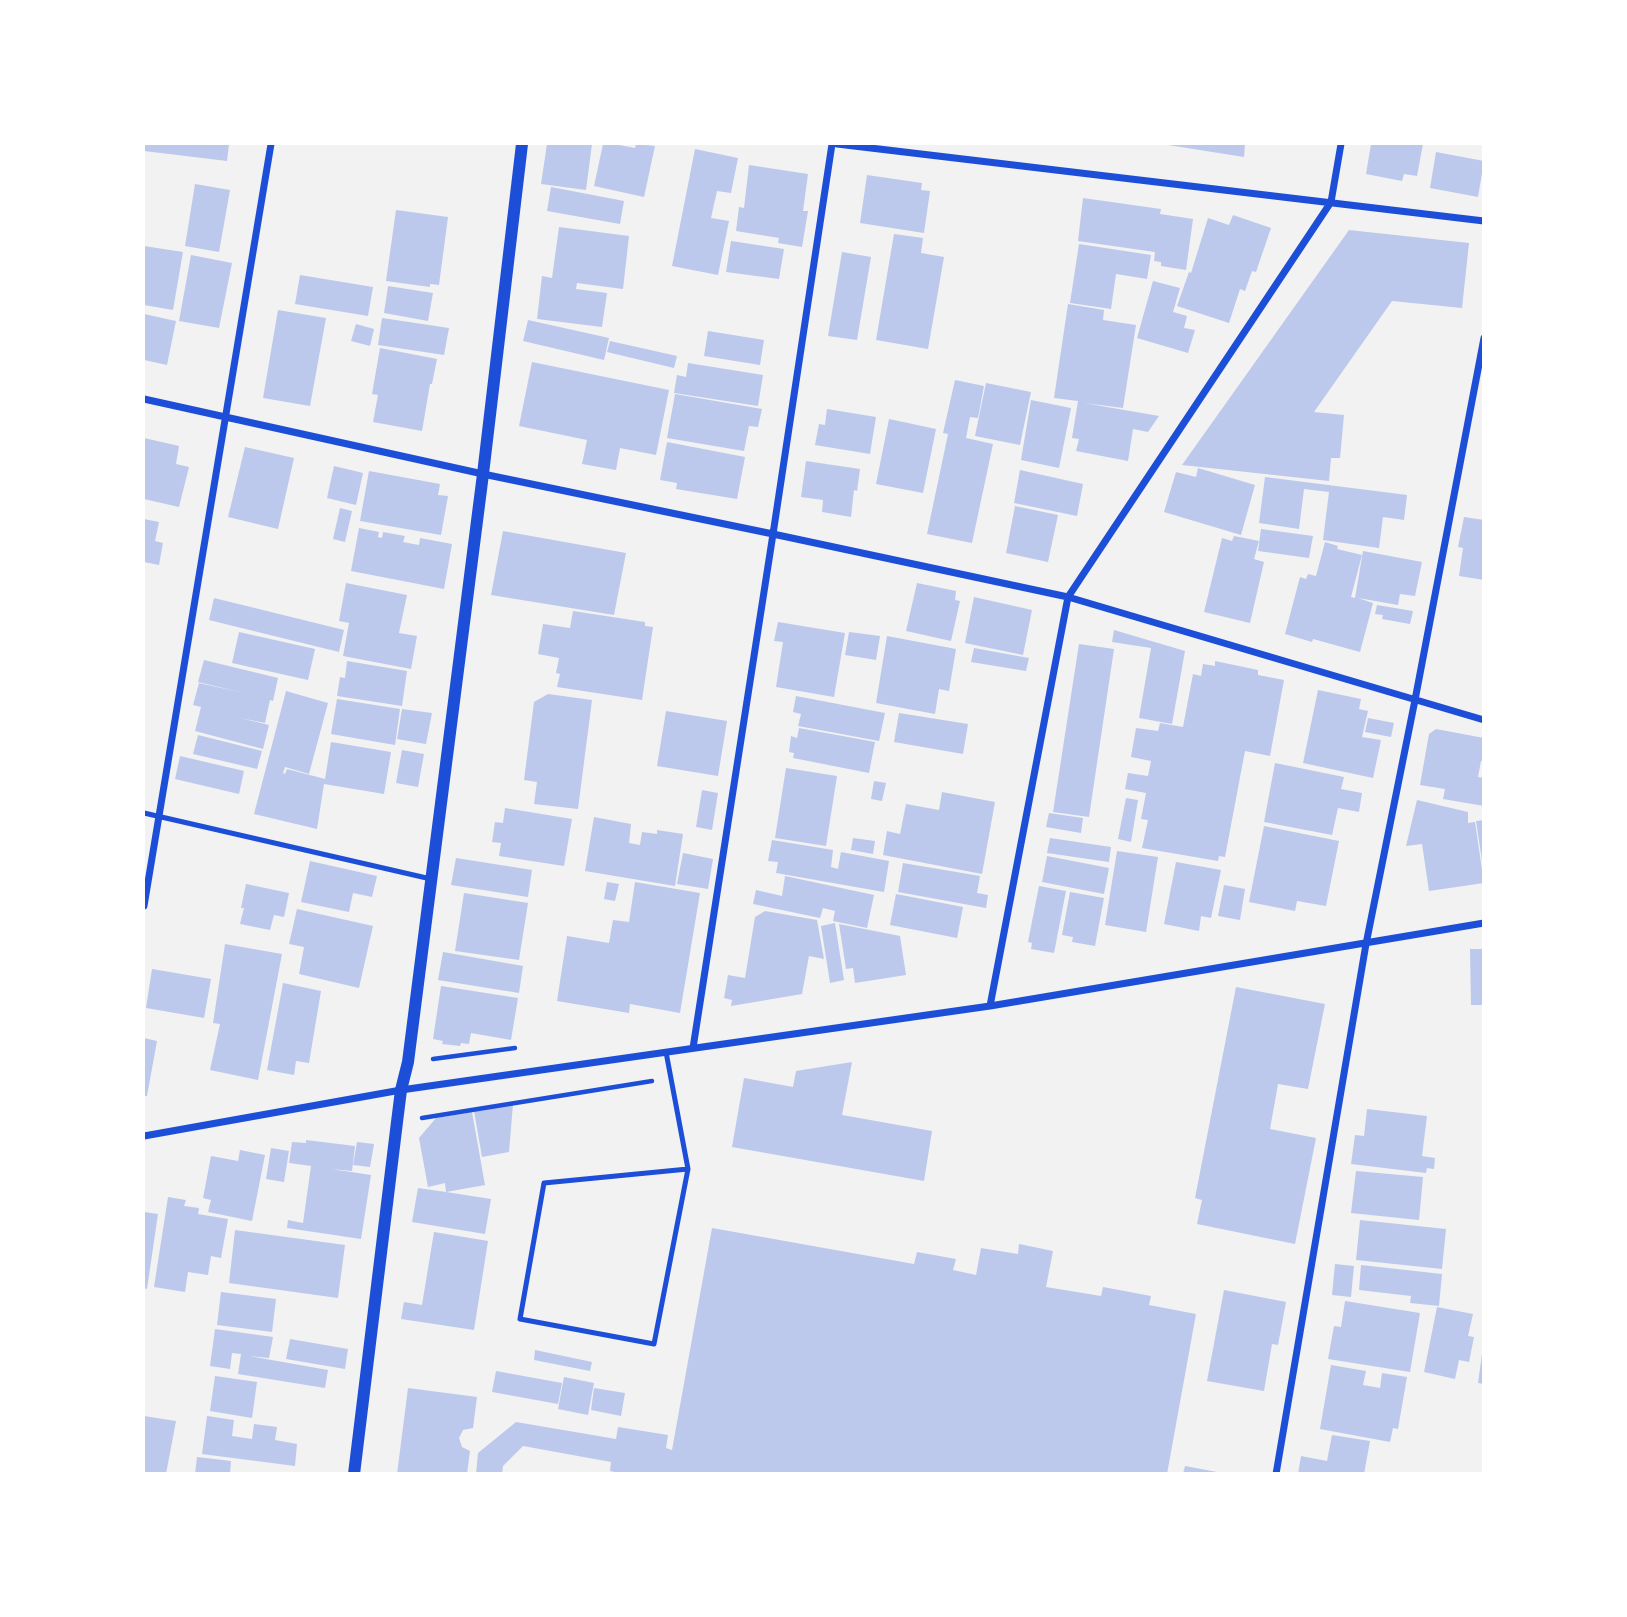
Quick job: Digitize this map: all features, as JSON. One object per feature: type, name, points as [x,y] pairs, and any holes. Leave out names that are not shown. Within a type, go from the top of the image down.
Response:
[{"type":"street","points":[[144,906],[271,144]]},
{"type":"street","points":[[354,1474],[401,1090],[408,1062],[483,474],[522,144]]},
{"type":"street","points":[[693,1048],[834,144],[1483,221]]},
{"type":"street","points":[[990,1006],[1068,597],[1331,202],[1341,144]]},
{"type":"street","points":[[1276,1474],[1366,944],[1483,338]]},
{"type":"street","points":[[144,399],[483,474],[1068,597],[1483,720]]},
{"type":"street","points":[[144,1136],[401,1090],[990,1006],[1483,923]]},
{"type":"lane","points":[[144,813],[431,879]]},
{"type":"lane","points":[[666,1052],[688,1169],[654,1344],[520,1319],[544,1183],[688,1169]]},
{"type":"path","points":[[408,1062],[518,1047]]},
{"type":"building","points":[[144,144],[229,144],[227,161],[144,151]]},
{"type":"building","points":[[547,144],[592,144],[586,190],[541,184]]},
{"type":"building","points":[[603,144],[635,148],[636,144],[655,146],[644,197],[594,186]]},
{"type":"building","points":[[1245,144],[1244,157],[1168,145]]},
{"type":"building","points":[[1371,144],[1423,144],[1417,176],[1404,174],[1402,181],[1366,174]]},
{"type":"building","points":[[695,149],[738,158],[731,193],[717,191],[711,218],[729,221],[718,275],[672,266]]},
{"type":"building","points":[[1436,152],[1484,161],[1478,197],[1430,188]]},
{"type":"building","points":[[749,165],[808,174],[803,211],[808,211],[802,247],[778,243],[779,238],[736,231],[739,207],[744,208]]},
{"type":"building","points":[[867,175],[922,183],[921,190],[930,191],[924,233],[860,223]]},
{"type":"building","points":[[195,184],[230,190],[219,252],[185,246]]},
{"type":"building","points":[[551,187],[624,201],[620,224],[547,211]]},
{"type":"building","points":[[1083,198],[1161,209],[1160,214],[1193,219],[1186,270],[1161,266],[1161,262],[1154,261],[1155,252],[1078,241]]},
{"type":"building","points":[[396,210],[448,217],[439,285],[430,284],[430,287],[386,281]]},
{"type":"building","points":[[1233,215],[1271,228],[1256,272],[1252,271],[1245,291],[1240,289],[1229,323],[1177,306],[1189,272],[1191,273],[1208,218],[1229,225]]},
{"type":"building","points":[[559,227],[629,236],[623,289],[577,283],[576,289],[607,293],[602,327],[537,319],[542,276],[552,278]]},
{"type":"building","points":[[1349,230],[1469,243],[1462,308],[1392,301],[1314,412],[1344,415],[1340,458],[1331,458],[1329,481],[1182,465]]},
{"type":"building","points":[[894,234],[923,238],[921,253],[944,257],[928,349],[876,340]]},
{"type":"building","points":[[731,241],[784,249],[779,279],[726,272]]},
{"type":"building","points":[[1079,244],[1151,255],[1147,279],[1116,274],[1111,309],[1070,303]]},
{"type":"building","points":[[144,246],[183,252],[173,310],[144,305]]},
{"type":"building","points":[[842,252],[871,257],[857,340],[828,336]]},
{"type":"building","points":[[191,255],[232,263],[219,328],[179,321]]},
{"type":"building","points":[[300,275],[373,287],[368,316],[295,304]]},
{"type":"building","points":[[1153,281],[1180,288],[1173,312],[1187,316],[1184,328],[1195,330],[1188,353],[1137,338]]},
{"type":"building","points":[[388,286],[433,293],[428,321],[384,313]]},
{"type":"building","points":[[1068,304],[1104,310],[1103,320],[1136,325],[1123,408],[1084,403],[1159,416],[1148,432],[1133,429],[1128,461],[1076,451],[1079,439],[1072,438],[1078,401],[1054,398]]},
{"type":"building","points":[[278,310],[326,318],[310,406],[263,398]]},
{"type":"building","points":[[144,314],[176,321],[167,365],[144,360]]},
{"type":"building","points":[[382,318],[449,328],[444,355],[378,345]]},
{"type":"building","points":[[528,320],[609,338],[604,360],[523,341]]},
{"type":"building","points":[[356,324],[374,329],[370,346],[351,341]]},
{"type":"building","points":[[708,331],[764,340],[760,365],[704,356]]},
{"type":"building","points":[[610,341],[677,356],[674,368],[607,352]]},
{"type":"building","points":[[380,348],[437,359],[422,431],[373,422],[378,395],[372,394]]},
{"type":"building","points":[[532,362],[669,390],[656,455],[620,448],[616,470],[582,464],[587,440],[519,426]]},
{"type":"building","points":[[688,363],[763,375],[758,406],[674,393],[677,375],[686,377]]},
{"type":"building","points":[[955,380],[984,386],[978,418],[970,417],[966,438],[993,444],[972,543],[927,534],[948,434],[943,433]]},
{"type":"building","points":[[986,383],[1031,392],[1020,445],[975,436]]},
{"type":"building","points":[[675,394],[762,409],[758,427],[749,426],[744,451],[667,438]]},
{"type":"building","points":[[1031,400],[1071,408],[1059,468],[1021,460]]},
{"type":"building","points":[[827,409],[876,417],[870,454],[815,445],[819,424],[825,425]]},
{"type":"building","points":[[889,419],[936,429],[923,493],[876,484]]},
{"type":"building","points":[[144,438],[179,446],[176,464],[189,467],[179,507],[144,499]]},
{"type":"building","points":[[667,442],[745,457],[737,499],[676,489],[677,483],[660,480]]},
{"type":"building","points":[[245,447],[294,458],[278,529],[228,517]]},
{"type":"building","points":[[806,461],[860,469],[851,517],[822,512],[823,500],[801,497]]},
{"type":"building","points":[[334,466],[363,473],[356,505],[327,498]]},
{"type":"building","points":[[1198,468],[1255,485],[1241,535],[1164,512],[1176,472],[1196,477]]},
{"type":"building","points":[[1020,470],[1083,484],[1077,516],[1014,503]]},
{"type":"building","points":[[369,471],[440,484],[438,495],[448,496],[441,535],[360,521]]},
{"type":"building","points":[[1265,477],[1407,495],[1404,520],[1383,517],[1379,548],[1323,540],[1329,492],[1304,489],[1299,529],[1259,523]]},
{"type":"building","points":[[1015,506],[1058,515],[1048,562],[1006,553]]},
{"type":"building","points":[[340,508],[352,511],[345,542],[333,539]]},
{"type":"building","points":[[1464,517],[1484,520],[1484,580],[1459,576],[1463,548],[1458,547]]},
{"type":"building","points":[[144,519],[159,522],[155,541],[163,543],[159,565],[144,562]]},
{"type":"building","points":[[359,528],[379,532],[378,537],[382,538],[383,532],[405,536],[403,542],[419,545],[420,538],[452,544],[444,589],[351,571]]},
{"type":"building","points":[[1261,529],[1313,536],[1309,558],[1258,551]]},
{"type":"building","points":[[503,531],[626,553],[614,615],[491,595]]},
{"type":"building","points":[[1234,536],[1259,541],[1254,559],[1264,562],[1250,623],[1204,612],[1222,538],[1232,541]]},
{"type":"building","points":[[1325,542],[1338,546],[1337,549],[1362,555],[1351,597],[1355,598],[1363,551],[1422,562],[1415,596],[1400,594],[1398,605],[1358,598],[1373,603],[1360,652],[1285,634],[1300,577],[1306,579],[1308,574],[1316,576]]},
{"type":"building","points":[[346,583],[407,595],[399,633],[417,636],[411,669],[343,656],[349,623],[339,621]]},
{"type":"building","points":[[917,583],[956,591],[955,600],[960,601],[951,641],[906,631]]},
{"type":"building","points":[[974,597],[1032,610],[1023,655],[965,643]]},
{"type":"building","points":[[214,598],[344,630],[339,652],[209,620]]},
{"type":"building","points":[[1377,605],[1413,611],[1410,624],[1382,619],[1383,615],[1375,614]]},
{"type":"building","points":[[573,611],[645,622],[645,626],[653,627],[642,700],[557,687],[559,658],[538,654],[543,624],[570,628]]},
{"type":"building","points":[[778,622],[845,633],[834,697],[776,687],[783,642],[774,641]]},
{"type":"building","points":[[1114,630],[1185,651],[1172,724],[1139,718],[1151,648],[1112,642]]},
{"type":"building","points":[[239,632],[315,649],[308,680],[232,663]]},
{"type":"building","points":[[849,632],[880,636],[876,660],[845,655]]},
{"type":"building","points":[[887,636],[956,649],[949,691],[939,689],[935,714],[876,703]]},
{"type":"building","points":[[1079,644],[1114,649],[1089,817],[1053,812]]},
{"type":"building","points":[[974,648],[1029,658],[1026,671],[971,662]]},
{"type":"building","points":[[204,660],[278,678],[265,723],[240,718],[269,725],[263,749],[195,731],[201,707],[193,705],[199,683],[244,693],[198,682]]},
{"type":"building","points":[[347,661],[407,671],[402,706],[337,696],[340,677],[345,678]]},
{"type":"building","points":[[1215,661],[1258,670],[1258,675],[1284,680],[1270,756],[1245,751],[1225,857],[1219,856],[1218,861],[1142,848],[1148,820],[1141,819],[1146,793],[1125,789],[1128,773],[1148,776],[1151,761],[1131,757],[1136,728],[1158,731],[1160,723],[1183,727],[1193,674],[1201,676],[1203,664],[1215,666]]},
{"type":"building","points":[[1318,690],[1361,699],[1359,709],[1368,711],[1362,737],[1381,740],[1373,778],[1303,763]]},
{"type":"building","points":[[286,691],[328,703],[309,774],[285,767],[283,773],[285,774],[287,769],[325,779],[331,742],[391,752],[384,794],[324,784],[317,829],[254,814]]},
{"type":"building","points":[[548,694],[592,700],[578,809],[534,804],[537,782],[524,780],[534,702]]},
{"type":"building","points":[[796,696],[885,713],[879,741],[798,726],[801,714],[793,712]]},
{"type":"building","points":[[337,699],[400,709],[395,745],[331,734]]},
{"type":"building","points":[[402,709],[432,713],[426,744],[397,739]]},
{"type":"building","points":[[666,711],[727,721],[718,776],[657,766]]},
{"type":"building","points":[[899,713],[968,724],[963,754],[894,742]]},
{"type":"building","points":[[1368,718],[1394,723],[1391,737],[1365,732]]},
{"type":"building","points":[[799,728],[875,742],[869,773],[793,758],[794,753],[789,752],[791,736],[797,738]]},
{"type":"building","points":[[1436,729],[1484,738],[1484,761],[1481,761],[1478,777],[1484,778],[1484,806],[1443,799],[1445,789],[1420,785],[1429,734]]},
{"type":"building","points":[[198,735],[262,751],[257,769],[193,754]]},
{"type":"building","points":[[402,750],[424,754],[418,787],[396,783]]},
{"type":"building","points":[[180,756],[244,771],[239,794],[175,779]]},
{"type":"building","points":[[1275,763],[1344,777],[1341,789],[1362,793],[1359,812],[1338,808],[1332,835],[1264,822]]},
{"type":"building","points":[[786,768],[837,776],[826,846],[775,838]]},
{"type":"building","points":[[874,781],[886,783],[882,801],[871,799]]},
{"type":"building","points":[[702,790],[718,793],[712,830],[696,827]]},
{"type":"building","points":[[942,792],[995,802],[982,874],[883,855],[887,831],[900,834],[906,804],[939,810]]},
{"type":"building","points":[[1126,798],[1138,800],[1131,842],[1118,839]]},
{"type":"building","points":[[1417,800],[1468,812],[1468,823],[1475,822],[1484,883],[1429,891],[1422,844],[1406,846]]},
{"type":"building","points":[[505,808],[572,819],[564,866],[499,856],[501,843],[492,842],[495,822],[503,823]]},
{"type":"building","points":[[1049,813],[1083,818],[1081,833],[1046,827]]},
{"type":"building","points":[[594,817],[631,824],[629,843],[640,845],[642,832],[657,834],[657,830],[683,834],[675,886],[585,871]]},
{"type":"building","points":[[1484,820],[1484,861],[1482,861],[1476,821]]},
{"type":"building","points":[[1264,826],[1339,841],[1326,906],[1297,901],[1295,911],[1249,902]]},
{"type":"building","points":[[853,838],[875,841],[873,854],[851,850]]},
{"type":"building","points":[[1050,838],[1111,847],[1109,862],[1047,853]]},
{"type":"building","points":[[772,840],[833,850],[831,867],[838,869],[841,852],[889,861],[884,892],[776,873],[778,862],[768,861]]},
{"type":"building","points":[[1117,851],[1158,857],[1146,932],[1105,925]]},
{"type":"building","points":[[683,853],[713,859],[708,889],[677,884]]},
{"type":"building","points":[[1047,856],[1109,868],[1104,894],[1042,882]]},
{"type":"building","points":[[456,858],[532,870],[528,897],[451,885]]},
{"type":"building","points":[[310,861],[377,876],[372,897],[353,893],[349,912],[301,902]]},
{"type":"building","points":[[1176,862],[1221,870],[1211,918],[1201,916],[1199,931],[1164,924]]},
{"type":"building","points":[[903,863],[980,876],[977,893],[988,895],[986,908],[898,892]]},
{"type":"building","points":[[785,876],[874,895],[867,928],[833,921],[835,911],[823,908],[820,918],[753,904],[756,890],[782,896]]},
{"type":"building","points":[[607,882],[619,884],[615,901],[604,899]]},
{"type":"building","points":[[635,882],[700,893],[680,1013],[630,1004],[629,1013],[557,1001],[567,936],[609,943],[613,920],[629,922]]},
{"type":"building","points":[[246,884],[289,893],[284,917],[274,915],[270,930],[240,924]]},
{"type":"building","points":[[1224,885],[1245,889],[1240,920],[1218,916]]},
{"type":"building","points":[[1039,886],[1066,891],[1054,953],[1031,949],[1032,943],[1028,942]]},
{"type":"building","points":[[1070,892],[1104,898],[1095,946],[1072,942],[1073,937],[1062,935]]},
{"type":"building","points":[[464,893],[528,903],[519,960],[455,951]]},
{"type":"building","points":[[896,894],[963,907],[957,938],[890,925]]},
{"type":"building","points":[[297,909],[373,926],[359,988],[299,974],[304,947],[289,944]]},
{"type":"building","points":[[765,911],[817,920],[824,959],[809,956],[802,994],[731,1006],[732,1000],[724,998],[728,975],[745,978],[755,917]]},
{"type":"building","points":[[835,923],[844,980],[830,983],[821,926]]},
{"type":"building","points":[[839,924],[900,936],[906,975],[855,983],[853,968],[846,969]]},
{"type":"building","points":[[225,944],[282,954],[258,1080],[210,1070],[220,1024],[213,1023]]},
{"type":"building","points":[[1470,949],[1484,949],[1484,1005],[1471,1005]]},
{"type":"building","points":[[443,952],[523,966],[519,993],[438,980]]},
{"type":"building","points":[[152,969],[211,979],[204,1018],[146,1008]]},
{"type":"building","points":[[283,983],[321,991],[309,1063],[296,1061],[294,1075],[267,1070]]},
{"type":"building","points":[[441,986],[518,998],[511,1040],[471,1033],[469,1044],[461,1043],[460,1046],[442,1044],[443,1041],[433,1039]]},
{"type":"building","points":[[1236,987],[1325,1004],[1308,1089],[1278,1084],[1270,1129],[1316,1138],[1295,1244],[1197,1224],[1202,1200],[1195,1198]]},
{"type":"building","points":[[144,1038],[157,1041],[147,1096],[144,1096]]},
{"type":"building","points":[[852,1062],[842,1115],[932,1131],[924,1181],[732,1147],[744,1078],[793,1087],[796,1071]]},
{"type":"building","points":[[513,1104],[509,1152],[482,1157],[474,1111]]},
{"type":"building","points":[[1367,1109],[1427,1116],[1422,1156],[1435,1158],[1434,1169],[1427,1168],[1426,1173],[1351,1164],[1355,1135],[1364,1136]]},
{"type":"building","points":[[472,1112],[485,1185],[446,1192],[445,1183],[428,1187],[419,1138],[436,1118]]},
{"type":"building","points":[[306,1140],[355,1146],[352,1171],[331,1169],[371,1175],[361,1239],[287,1228],[288,1220],[303,1223],[311,1166],[289,1163],[292,1142],[306,1143]]},
{"type":"building","points":[[357,1142],[374,1144],[370,1167],[353,1165]]},
{"type":"building","points":[[271,1148],[289,1151],[284,1182],[266,1179]]},
{"type":"building","points":[[240,1150],[265,1155],[252,1221],[208,1212],[211,1200],[203,1198],[211,1156],[238,1161]]},
{"type":"building","points":[[1356,1171],[1423,1177],[1419,1220],[1351,1213]]},
{"type":"building","points":[[418,1188],[491,1199],[485,1234],[412,1222]]},
{"type":"building","points":[[168,1197],[186,1200],[184,1206],[199,1208],[198,1214],[228,1219],[221,1258],[211,1256],[208,1275],[188,1272],[185,1292],[154,1287]]},
{"type":"building","points":[[144,1212],[158,1214],[147,1289],[144,1288]]},
{"type":"building","points":[[1360,1220],[1446,1229],[1442,1269],[1356,1260]]},
{"type":"building","points":[[712,1228],[914,1264],[917,1252],[956,1259],[953,1270],[976,1275],[981,1248],[1018,1254],[1019,1244],[1053,1251],[1046,1287],[1101,1296],[1103,1287],[1151,1296],[1149,1305],[1196,1314],[1167,1474],[624,1474],[610,1471],[611,1462],[523,1446],[503,1466],[502,1474],[476,1474],[478,1453],[516,1422],[616,1439],[618,1427],[668,1435],[666,1448],[672,1450]]},
{"type":"building","points":[[235,1230],[345,1245],[338,1298],[229,1283]]},
{"type":"building","points":[[434,1232],[488,1241],[474,1330],[401,1319],[404,1302],[422,1305]]},
{"type":"building","points":[[1335,1264],[1354,1266],[1351,1297],[1332,1295]]},
{"type":"building","points":[[1361,1265],[1442,1274],[1439,1306],[1410,1303],[1411,1296],[1359,1290]]},
{"type":"building","points":[[1224,1290],[1286,1302],[1278,1345],[1272,1344],[1264,1391],[1207,1381]]},
{"type":"building","points":[[221,1292],[276,1299],[272,1332],[217,1325]]},
{"type":"building","points":[[1345,1301],[1420,1313],[1410,1372],[1328,1359],[1334,1326],[1341,1327]]},
{"type":"building","points":[[1437,1307],[1473,1314],[1468,1336],[1474,1337],[1469,1362],[1459,1360],[1455,1379],[1424,1372]]},
{"type":"building","points":[[215,1329],[273,1337],[269,1358],[249,1356],[328,1370],[325,1388],[238,1374],[241,1354],[232,1353],[230,1369],[210,1366]]},
{"type":"building","points":[[290,1339],[348,1349],[345,1369],[286,1359]]},
{"type":"building","points":[[535,1350],[592,1362],[590,1371],[534,1360]]},
{"type":"building","points":[[1484,1354],[1484,1384],[1478,1383]]},
{"type":"building","points":[[1331,1365],[1366,1371],[1363,1385],[1380,1388],[1382,1373],[1407,1377],[1398,1429],[1393,1428],[1390,1442],[1320,1429]]},
{"type":"building","points":[[496,1371],[562,1383],[558,1404],[492,1392]]},
{"type":"building","points":[[215,1376],[257,1382],[252,1418],[210,1411]]},
{"type":"building","points":[[564,1377],[594,1383],[588,1415],[558,1409]]},
{"type":"building","points":[[408,1388],[477,1397],[473,1428],[463,1430],[459,1438],[462,1447],[470,1451],[467,1474],[397,1474]]},
{"type":"building","points":[[594,1388],[625,1393],[621,1416],[591,1410]]},
{"type":"building","points":[[144,1416],[176,1421],[166,1474],[144,1474]]},
{"type":"building","points":[[207,1416],[234,1420],[232,1436],[252,1439],[254,1424],[277,1427],[275,1440],[297,1444],[295,1466],[202,1454]]},
{"type":"building","points":[[1332,1435],[1370,1441],[1364,1474],[1298,1474],[1301,1456],[1327,1461]]},
{"type":"building","points":[[197,1457],[231,1461],[230,1474],[195,1474]]},
{"type":"building","points":[[1185,1466],[1217,1472],[1183,1474]]}]
